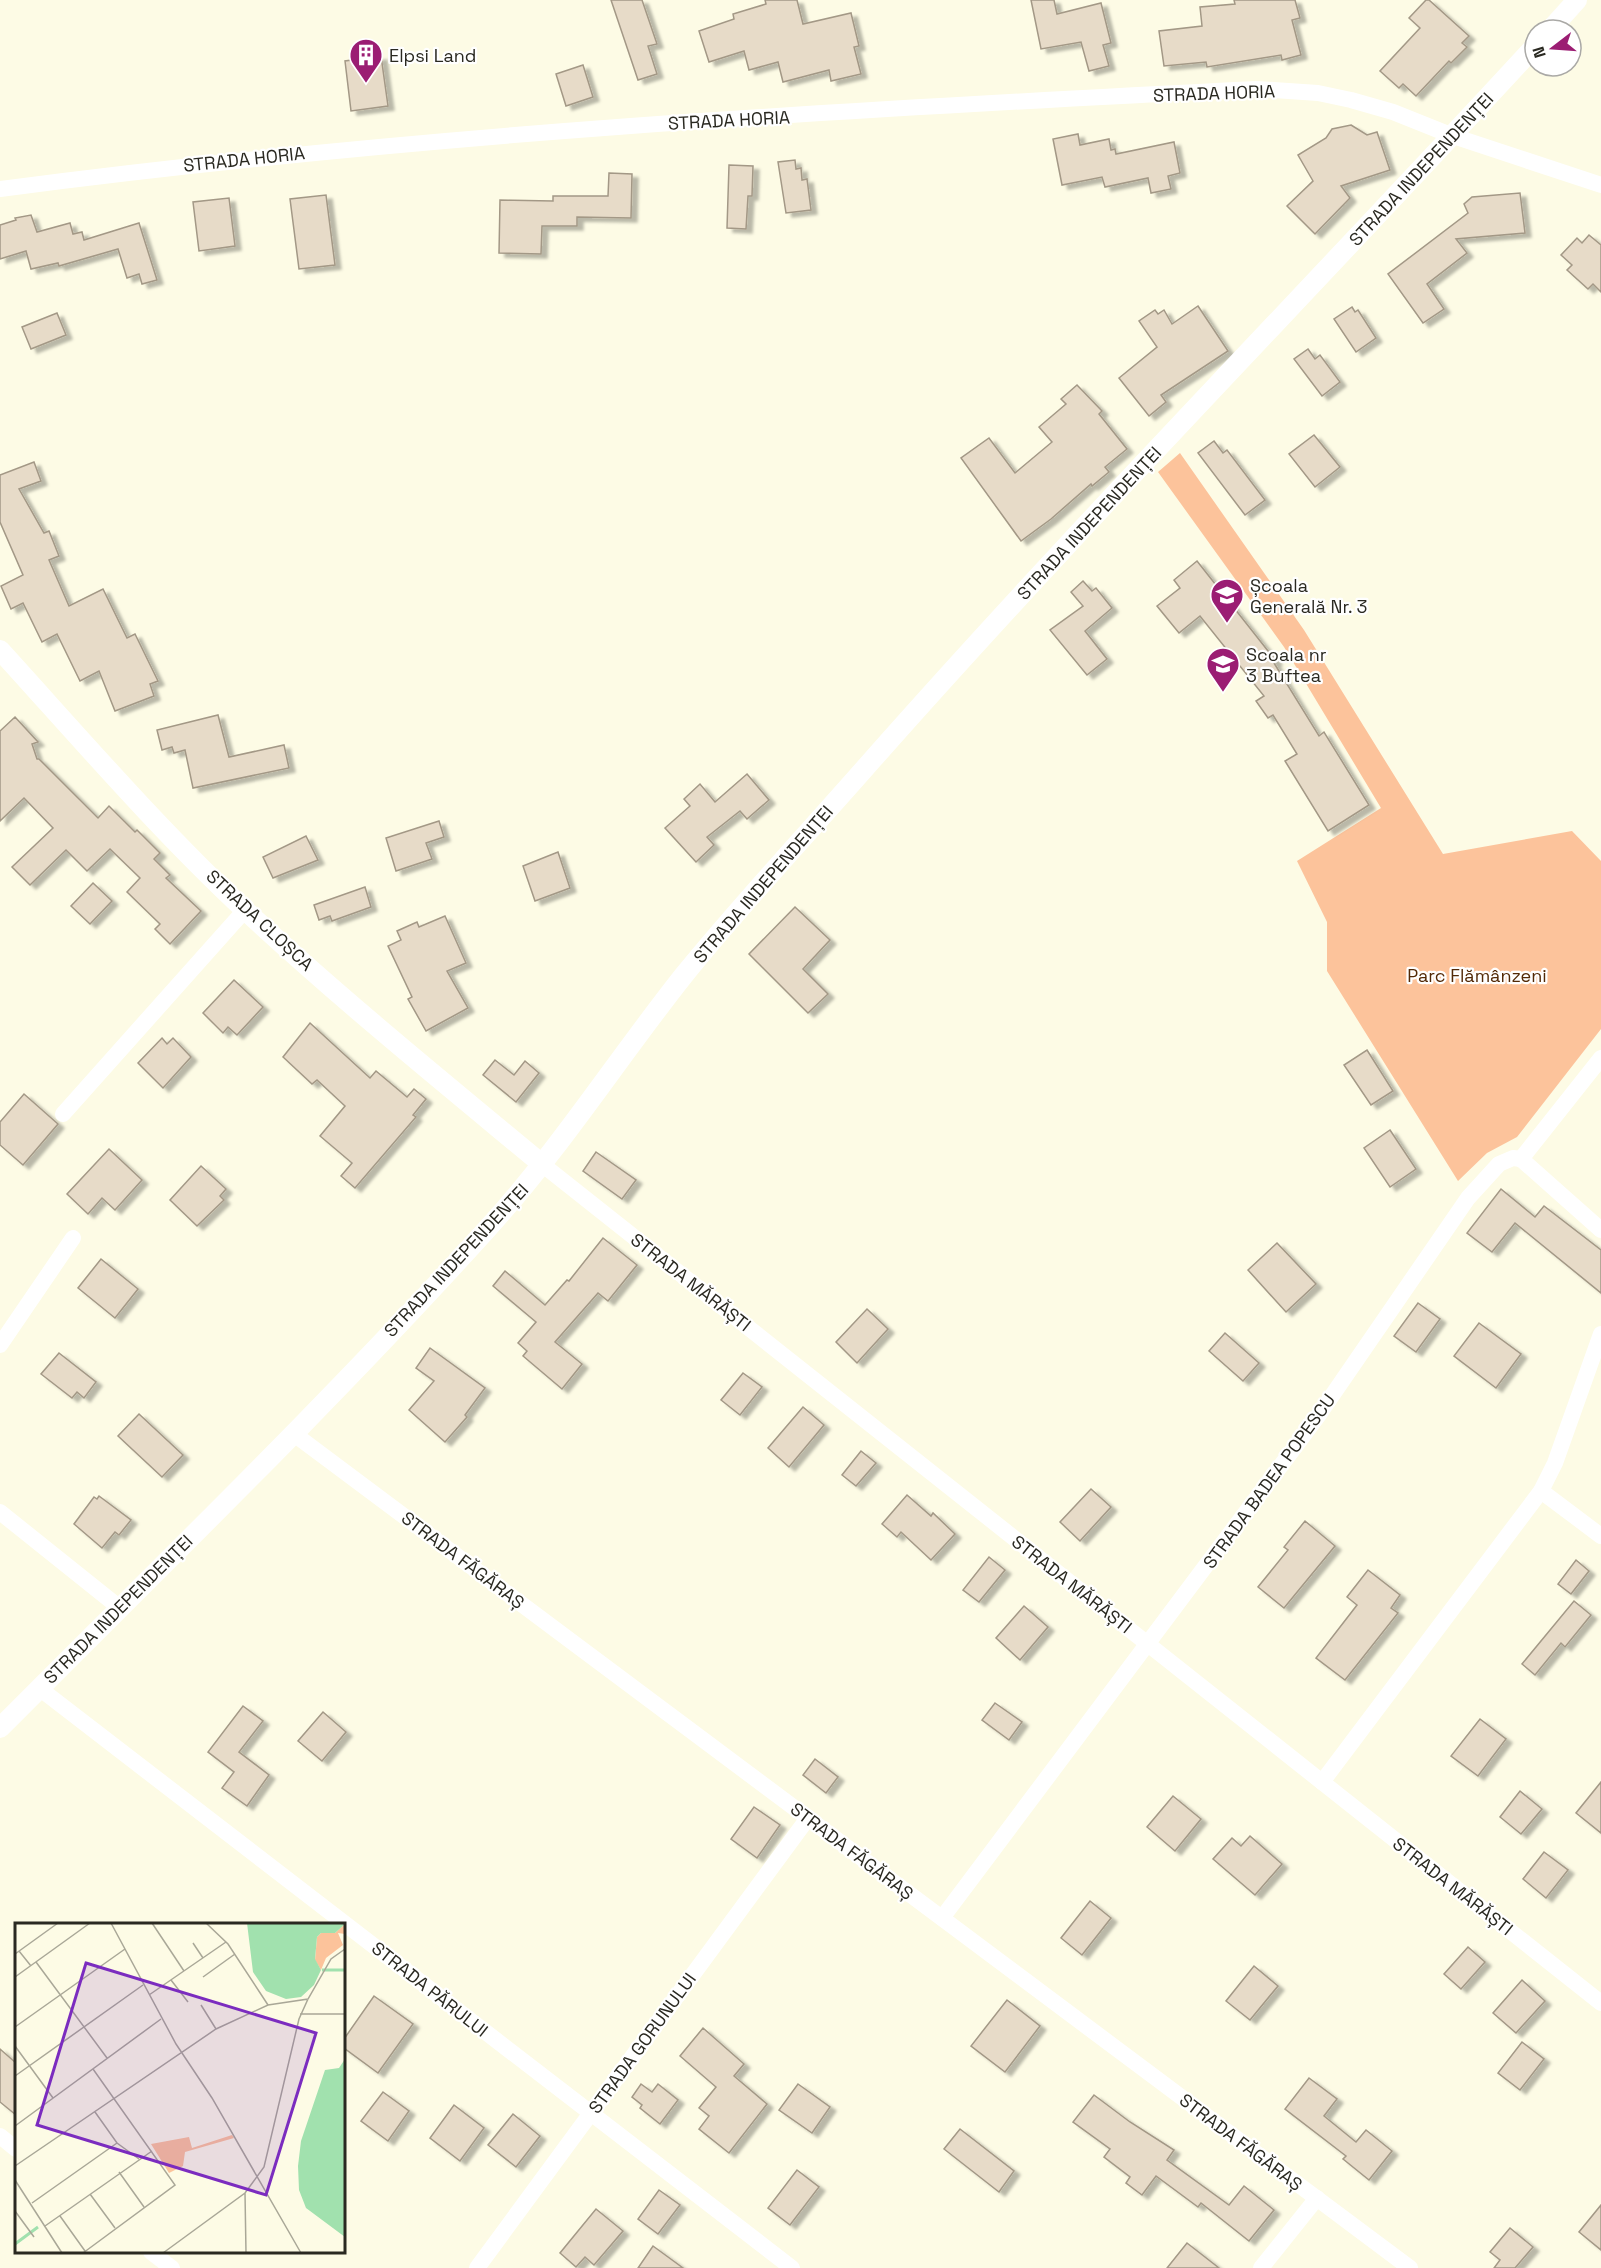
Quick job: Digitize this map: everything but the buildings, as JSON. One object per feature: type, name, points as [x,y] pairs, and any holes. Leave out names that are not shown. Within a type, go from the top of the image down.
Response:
[{"type":"street","points":[[1561,18],[1577,0]]},
{"type":"street","name":"STRADA INDEPENDENȚEI","points":[[0,1728],[294,1434],[486,1230],[543,1165],[687,971],[862,772],[1086,524],[1523,59]]},
{"type":"street","name":"STRADA HORIA","points":[[0,189],[177,166],[499,136],[1257,89],[1308,92],[1351,100],[1393,112],[1453,136],[1601,185]]},
{"type":"street","name":"STRADA CLOȘCA","points":[[0,650],[76,734],[245,910],[441,1081],[543,1165]]},
{"type":"street","points":[[63,1114],[245,910]]},
{"type":"street","points":[[1601,1058],[1521,1159],[1601,1230]]},
{"type":"street","name":"STRADA BADEA POPESCU","points":[[942,1918],[1318,1416],[1468,1198],[1499,1164],[1506,1159],[1521,1159]]},
{"type":"street","name":"STRADA MĂRĂȘTI","points":[[543,1165],[1601,2003]]},
{"type":"street","points":[[0,1345],[73,1238]]},
{"type":"street","points":[[1322,1782],[1541,1491],[1556,1463],[1601,1334]]},
{"type":"street","name":"STRADA FĂGĂRAȘ","points":[[294,1434],[1410,2268]]},
{"type":"street","points":[[1541,1491],[1601,1536]]},
{"type":"street","points":[[0,1512],[120,1608]]},
{"type":"street","name":"STRADA PĂRULUI","points":[[39,1688],[344,1923]]},
{"type":"street","name":"STRADA GORUNULUI","points":[[477,2268],[808,1818]]},
{"type":"street","name":"STRADA PĂRULUI","points":[[345,1924],[792,2268]]},
{"type":"street","points":[[0,2136],[15,2148]]},
{"type":"street","points":[[1261,2268],[1317,2198]]},
{"type":"street","points":[[152,2253],[172,2268]]},
{"type":"green space","name":"Parc Flămânzeni","points":[[1180,453],[1304,630],[1443,854],[1572,831],[1601,861],[1601,1029],[1517,1137],[1487,1153],[1458,1181],[1327,971],[1327,922],[1297,861],[1381,808],[1284,647],[1158,472]]},
{"type":"place","name":"Elpsi Land","points":[[366,84]]},
{"type":"place","name":"Școala Generală Nr. 3","points":[[1227,624]]},
{"type":"place","name":"Scoala nr 3 Buftea","points":[[1223,693]]}]
